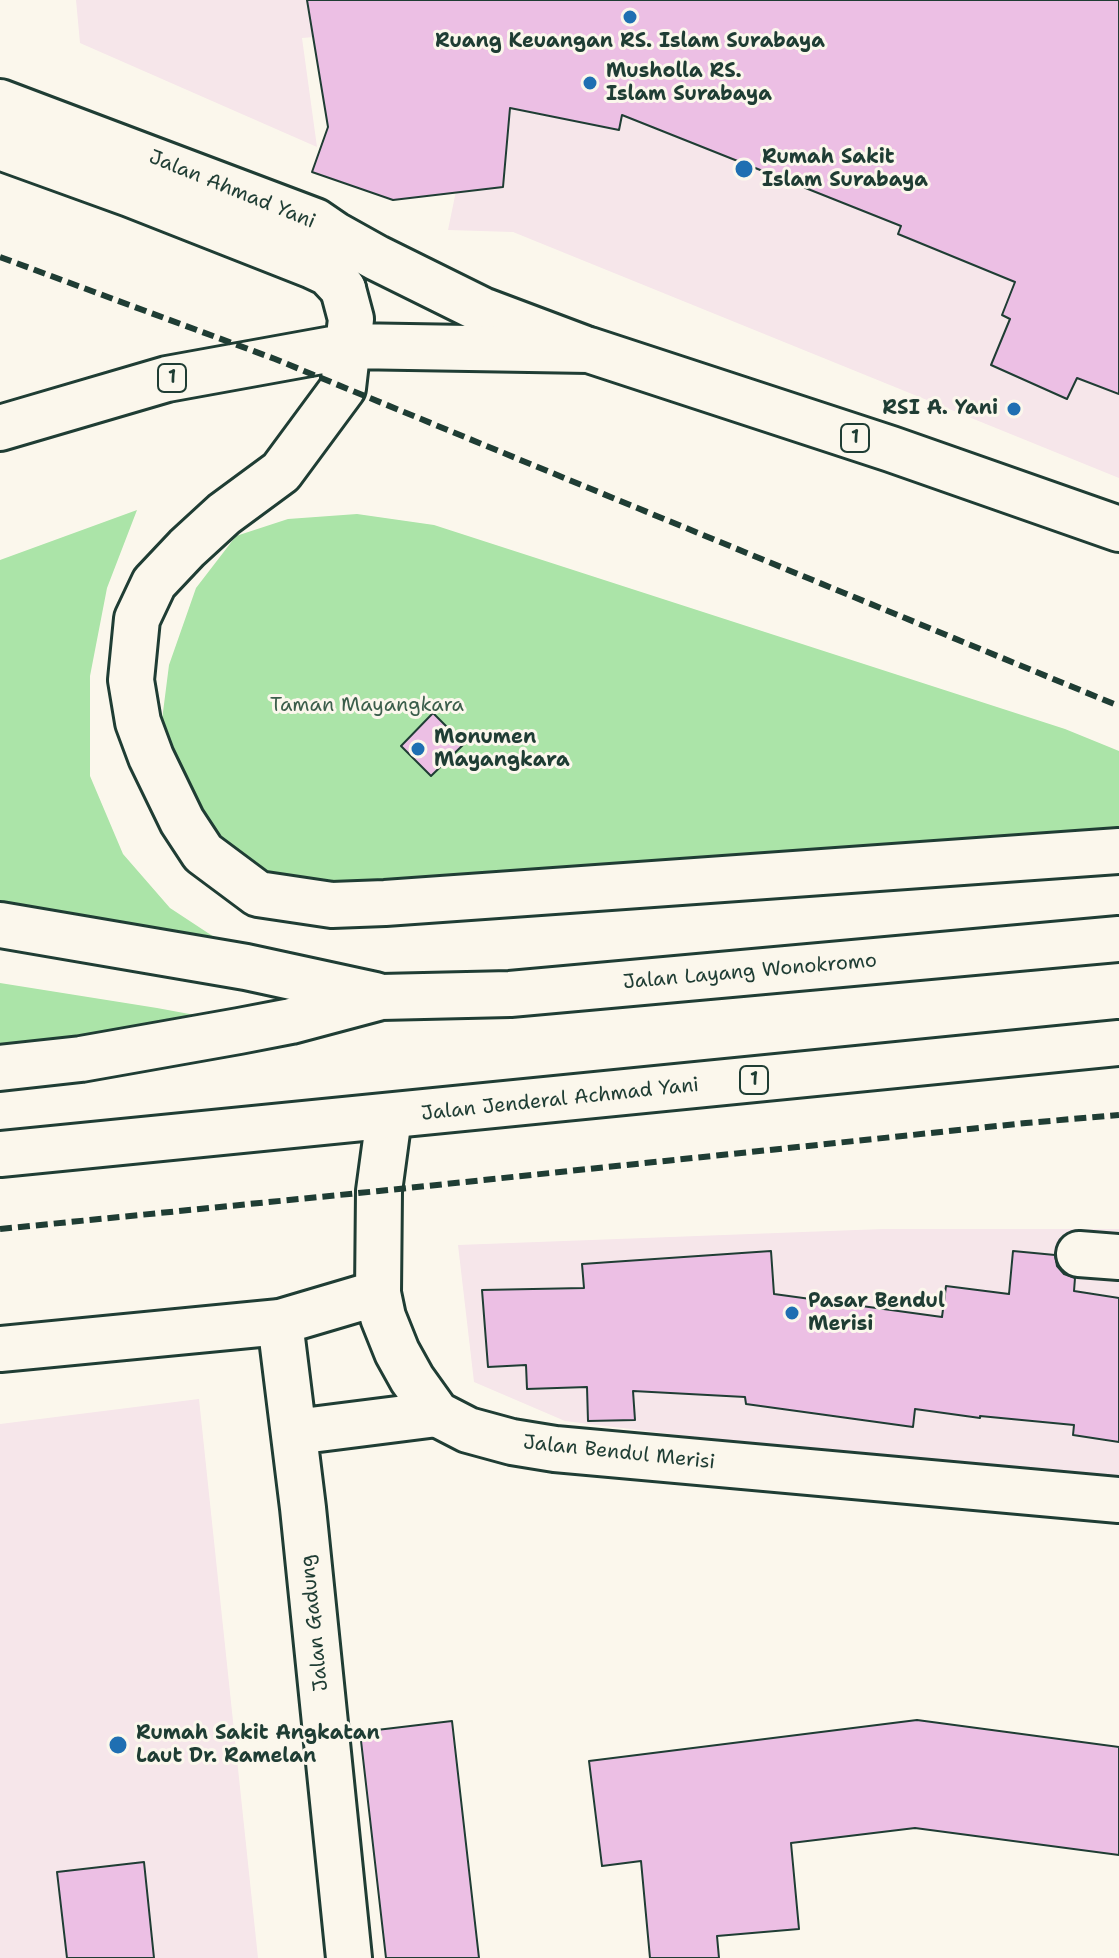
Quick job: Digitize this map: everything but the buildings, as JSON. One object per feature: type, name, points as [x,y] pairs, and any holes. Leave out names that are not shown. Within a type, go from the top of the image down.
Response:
[{"type":"main road","name":"Jalan Ahmad Yani","points":[[0,102],[315,221],[377,258],[482,310],[589,350]]},
{"type":"main road","name":"Jalan Ahmad Yani","points":[[0,147],[130,194],[328,273],[343,289],[351,319],[349,346]]},
{"type":"main road","name":"1","points":[[0,428],[167,379],[349,346],[589,350],[891,449],[1119,529]]},
{"type":"main road","points":[[349,346],[343,388],[281,472],[224,514],[187,548],[154,583],[137,619],[131,680],[138,722],[151,757],[182,821],[203,853],[258,894],[332,905],[385,903],[1119,851]]},
{"type":"main road","name":"Jalan Layang Wonokromo","points":[[0,925],[246,967],[381,997]]},
{"type":"main road","name":"Jalan Layang Wonokromo","points":[[0,1068],[81,1059],[239,1031],[381,997],[510,994],[1119,939]]},
{"type":"main road","name":"Jalan Jenderal Achmad Yani","points":[[0,1154],[1119,1043]]},
{"type":"main road","name":"Jalan Bendul Merisi","points":[[389,1117],[379,1191],[378,1293],[383,1317],[397,1352],[437,1414],[468,1430],[555,1449],[1119,1500]]},
{"type":"main road","points":[[0,1349],[280,1322],[378,1293]]},
{"type":"main road","name":"Jalan Gadung","points":[[280,1322],[295,1432],[349,1958]]},
{"type":"main road","points":[[295,1432],[437,1414]]},
{"type":"shaded area","points":[[76,0],[460,0],[350,34],[302,38],[317,147],[80,43]]},
{"type":"shaded area","name":"Rumah Sakit Islam Surabaya","points":[[1119,0],[1119,478],[513,232],[448,230],[473,108]]},
{"type":"shaded area","name":"Pasar Bendul Merisi","points":[[883,1229],[1119,1229],[1119,1489],[565,1421],[474,1382],[458,1245]]},
{"type":"shaded area","name":"Rumah Sakit Angkatan Laut Dr. Ramelan","points":[[199,1399],[258,1958],[0,1958],[0,1424]]},
{"type":"green space","points":[[137,510],[107,588],[90,676],[90,776],[123,854],[170,908],[249,960],[0,917],[0,560]]},
{"type":"green space","name":"Taman Mayangkara","points":[[357,514],[434,525],[1065,729],[1119,751],[1119,843],[283,888],[209,846],[172,788],[162,720],[169,665],[196,588],[236,536],[288,519]]},
{"type":"green space","points":[[0,983],[157,1008],[238,1023],[0,1064]]},
{"type":"railway","points":[[0,257],[275,359],[1119,706]]},
{"type":"railway","points":[[0,1229],[1119,1115]]},
{"type":"place","name":"Ruang Keuangan RS. Islam Surabaya","points":[[630,17]]},
{"type":"place","name":"Musholla RS. Islam Surabaya","points":[[590,83]]},
{"type":"place","name":"Rumah Sakit Islam Surabaya","points":[[744,169]]},
{"type":"place","name":"RSI A. Yani","points":[[1014,409]]},
{"type":"place","name":"Monumen Mayangkara","points":[[418,749]]},
{"type":"place","name":"Pasar Bendul Merisi","points":[[792,1313]]},
{"type":"place","name":"Rumah Sakit Angkatan Laut Dr. Ramelan","points":[[118,1745]]}]
